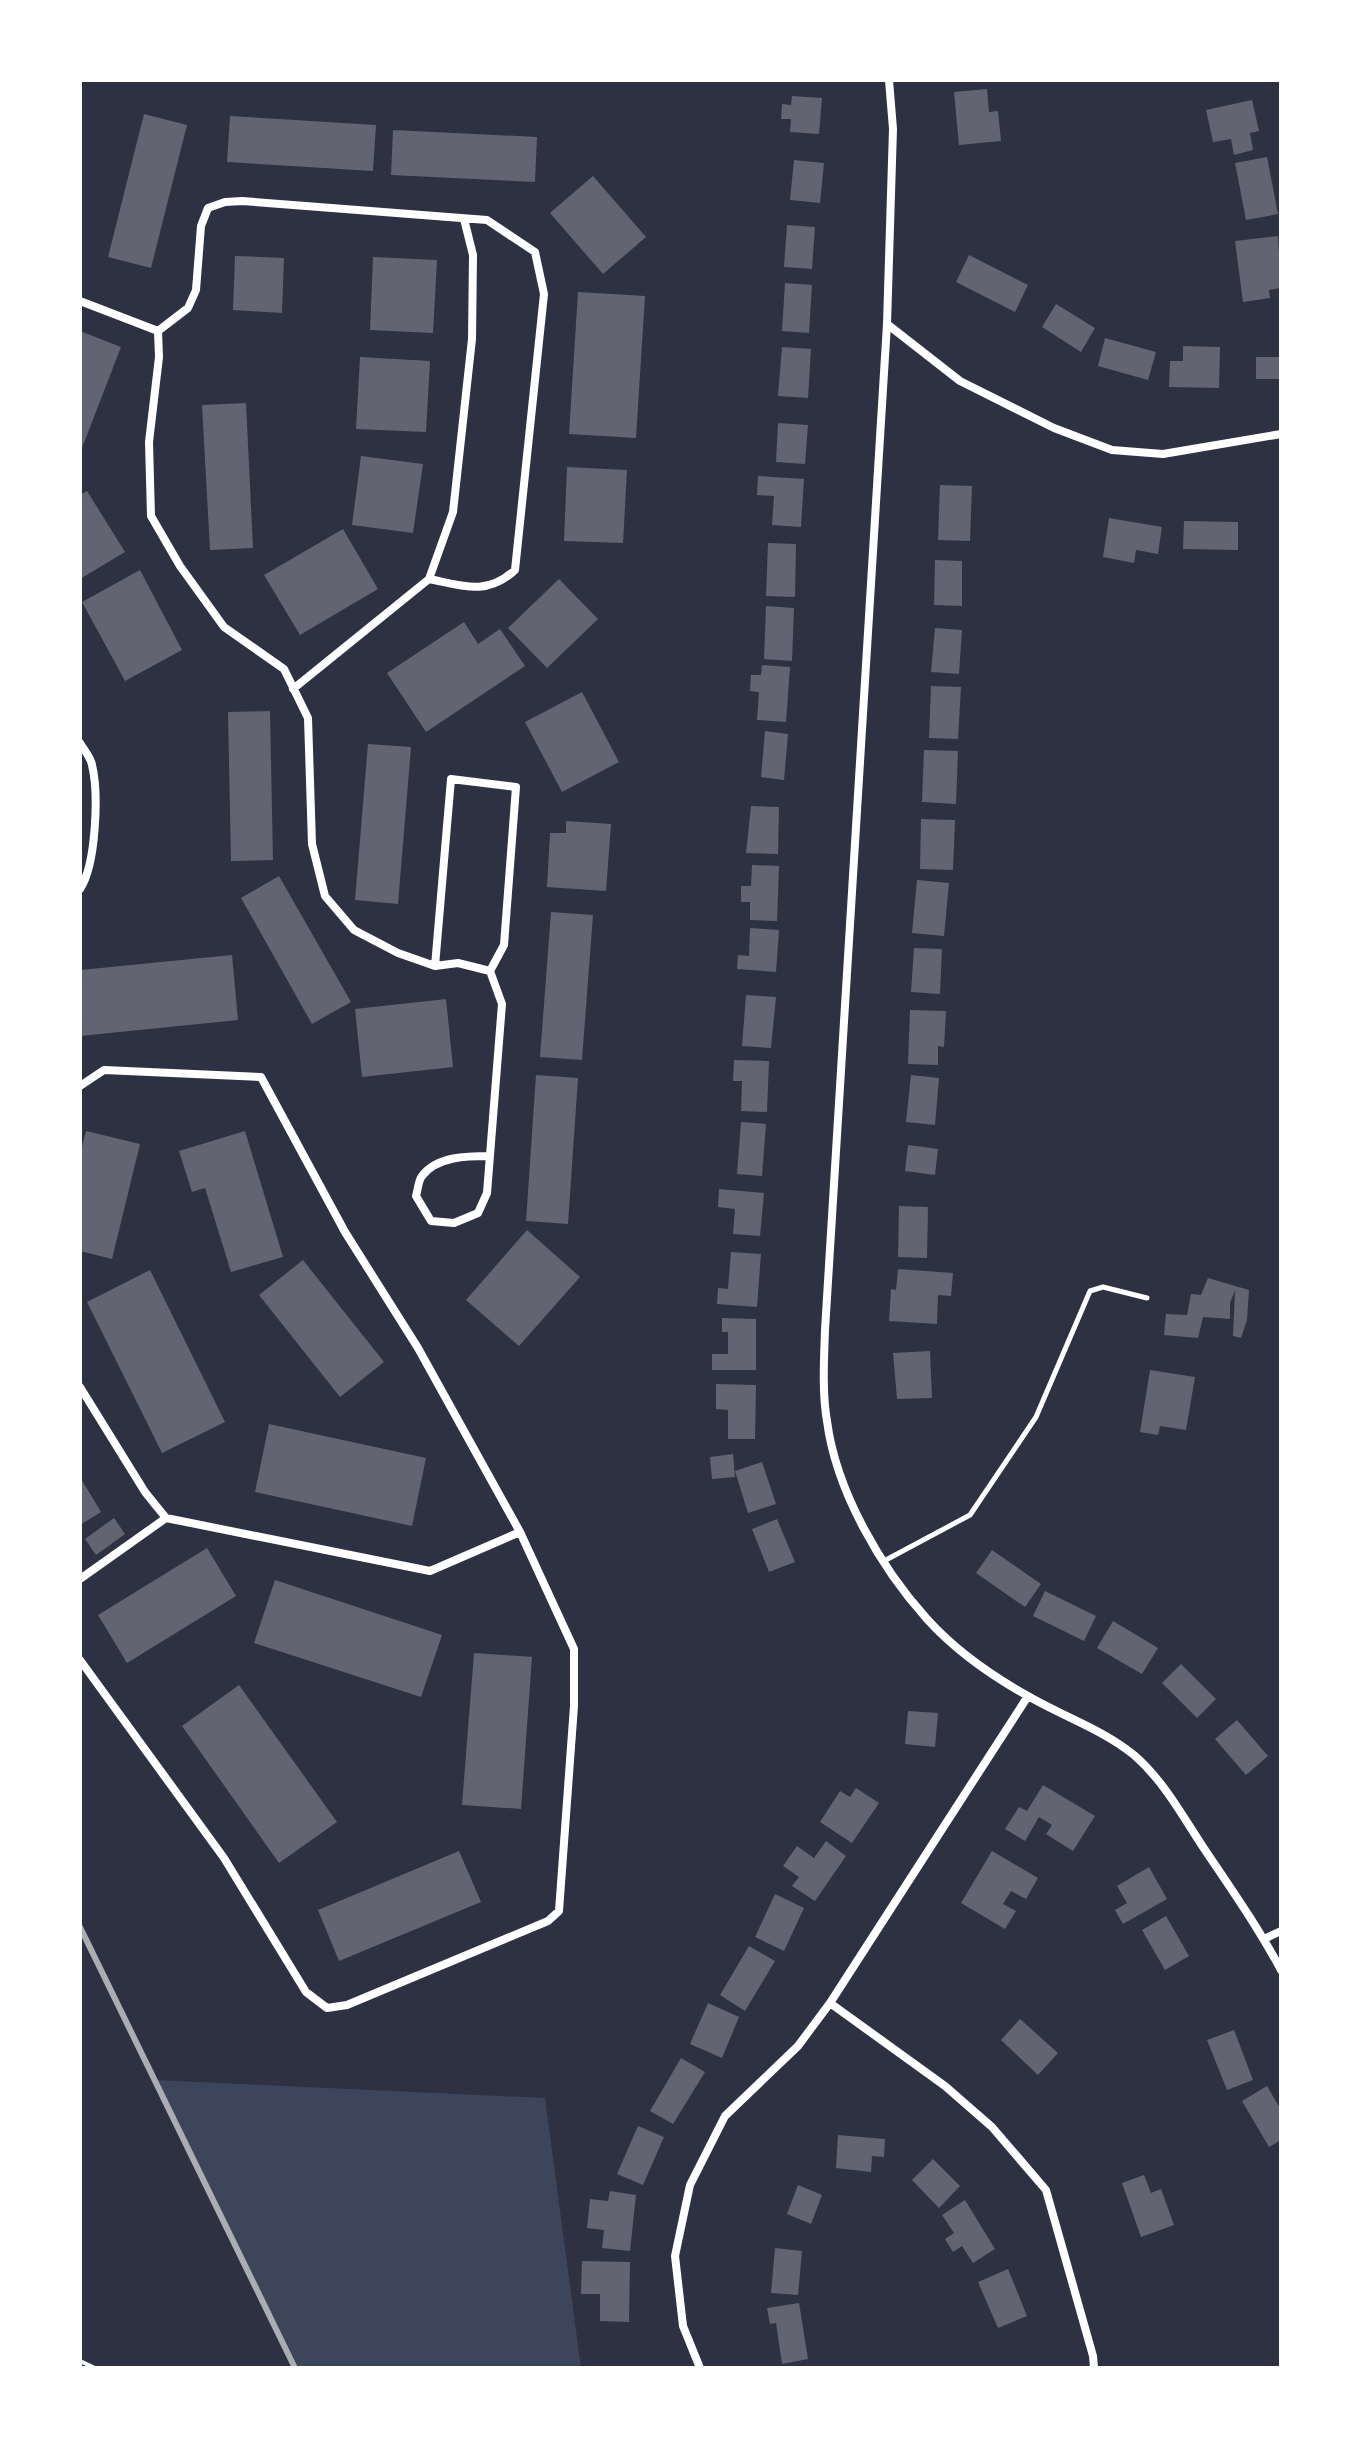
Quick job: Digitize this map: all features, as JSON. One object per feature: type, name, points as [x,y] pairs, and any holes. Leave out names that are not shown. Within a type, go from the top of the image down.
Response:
[{"type":"street","points":[[889,80],[893,129],[887,324],[825,1330],[827,1423],[855,1512],[884,1561],[927,1619],[962,1652],[1028,1696],[1102,1732],[1160,1781],[1281,1970]]},
{"type":"street","points":[[158,331],[188,308],[196,290],[201,226],[208,208],[225,202],[487,220],[535,252],[544,294],[515,570],[503,581],[481,587],[429,579]]},
{"type":"street","points":[[293,689],[429,579],[453,512],[472,339],[473,255],[464,219]]},
{"type":"street","points":[[80,301],[158,331]]},
{"type":"street","points":[[887,324],[960,381],[1054,428],[1112,450],[1163,454],[1281,434]]},
{"type":"street","points":[[158,331],[159,357],[149,442],[151,516],[180,566],[224,627],[284,669],[308,718],[312,844],[325,896],[354,930],[398,953],[435,966],[458,963],[490,971]]},
{"type":"street","points":[[80,743],[92,763],[97,809],[87,878],[80,889]]},
{"type":"street","points":[[435,966],[451,779],[516,787],[504,945],[490,971],[502,1004],[490,1156],[487,1193],[478,1213],[454,1223],[431,1221],[416,1196],[421,1177],[440,1162],[464,1156],[490,1156]]},
{"type":"street","points":[[80,1086],[104,1070],[261,1077],[345,1232],[418,1348],[520,1532],[574,1649],[574,1706],[559,1911],[548,1921],[347,2005],[327,2008],[306,1992],[224,1858],[80,1660]]},
{"type":"street","points":[[80,1387],[145,1492],[166,1518],[430,1571],[520,1532]]},
{"type":"street","points":[[80,1579],[166,1518]]},
{"type":"street","points":[[700,2368],[683,2326],[675,2256],[690,2185],[725,2116],[798,2046],[830,2003],[1028,1696]]},
{"type":"street","points":[[1264,1939],[1281,1931]]},
{"type":"street","points":[[830,2003],[945,2086],[992,2127],[1046,2190],[1094,2368]]},
{"type":"lane","points":[[884,1561],[970,1515],[1036,1417],[1090,1291],[1103,1287],[1147,1298]]},
{"type":"path","points":[[80,2361],[95,2368]]},
{"type":"shaded area","points":[[155,2080],[545,2098],[581,2368],[299,2368]]},
{"type":"building","points":[[987,89],[989,112],[998,111],[1001,141],[959,145],[954,92]]},
{"type":"building","points":[[792,96],[822,98],[819,134],[790,132],[791,119],[781,119],[782,104],[791,105]]},
{"type":"building","points":[[1252,100],[1259,131],[1250,133],[1253,150],[1234,155],[1231,139],[1213,142],[1206,110]]},
{"type":"building","points":[[144,114],[187,125],[151,268],[108,257]]},
{"type":"building","points":[[230,116],[376,125],[373,171],[227,162]]},
{"type":"building","points":[[393,130],[537,137],[535,182],[391,175]]},
{"type":"building","points":[[1267,157],[1278,214],[1246,220],[1235,163]]},
{"type":"building","points":[[794,160],[824,163],[820,203],[790,200]]},
{"type":"building","points":[[593,176],[646,237],[603,274],[550,213]]},
{"type":"building","points":[[787,225],[815,227],[812,269],[784,267]]},
{"type":"building","points":[[1278,236],[1281,288],[1269,290],[1270,298],[1243,302],[1235,241]]},
{"type":"building","points":[[969,255],[1028,285],[1015,312],[956,282]]},
{"type":"building","points":[[235,256],[284,258],[282,313],[233,310]]},
{"type":"building","points":[[373,257],[437,260],[433,333],[370,330]]},
{"type":"building","points":[[785,283],[812,285],[809,333],[782,331]]},
{"type":"building","points":[[578,292],[645,296],[636,438],[569,434]]},
{"type":"building","points":[[1056,304],[1095,328],[1081,352],[1042,327]]},
{"type":"building","points":[[80,331],[121,347],[80,453]]},
{"type":"building","points":[[1105,338],[1156,352],[1148,380],[1098,366]]},
{"type":"building","points":[[1183,346],[1220,347],[1219,388],[1169,387],[1170,361],[1183,361]]},
{"type":"building","points":[[782,347],[811,349],[808,398],[778,396]]},
{"type":"building","points":[[360,357],[430,361],[426,432],[356,429]]},
{"type":"building","points":[[1256,357],[1281,357],[1281,379],[1256,379]]},
{"type":"building","points":[[246,403],[253,548],[210,550],[202,405]]},
{"type":"building","points":[[778,423],[808,425],[805,464],[776,462]]},
{"type":"building","points":[[361,456],[423,464],[413,533],[352,525]]},
{"type":"building","points":[[567,467],[627,470],[623,543],[564,541]]},
{"type":"building","points":[[758,476],[804,479],[801,527],[772,525],[774,496],[757,495]]},
{"type":"building","points":[[940,485],[972,486],[970,541],[938,540]]},
{"type":"building","points":[[87,491],[125,552],[80,579],[80,495]]},
{"type":"building","points":[[1109,518],[1162,527],[1158,554],[1136,550],[1134,563],[1103,557]]},
{"type":"building","points":[[1184,521],[1238,522],[1238,550],[1183,549]]},
{"type":"building","points":[[343,529],[378,589],[300,635],[264,575]]},
{"type":"building","points":[[768,543],[796,544],[795,597],[766,596]]},
{"type":"building","points":[[935,560],[962,561],[962,606],[934,605]]},
{"type":"building","points":[[140,570],[182,650],[125,681],[82,602]]},
{"type":"building","points":[[559,579],[598,619],[547,668],[508,628]]},
{"type":"building","points":[[766,606],[794,608],[792,661],[764,659]]},
{"type":"building","points":[[464,622],[478,644],[500,629],[525,666],[426,732],[387,673]]},
{"type":"building","points":[[935,628],[962,630],[959,674],[931,672]]},
{"type":"building","points":[[762,665],[790,667],[786,722],[757,720],[759,692],[750,691],[751,675],[761,675]]},
{"type":"building","points":[[931,686],[961,687],[958,739],[929,738]]},
{"type":"building","points":[[582,692],[619,762],[562,792],[525,722]]},
{"type":"building","points":[[270,711],[273,860],[231,861],[228,712]]},
{"type":"building","points":[[765,731],[788,734],[784,780],[761,777]]},
{"type":"building","points":[[368,744],[411,747],[398,904],[355,900]]},
{"type":"building","points":[[924,750],[958,751],[956,804],[922,802]]},
{"type":"building","points":[[751,806],[779,807],[778,854],[746,853]]},
{"type":"building","points":[[921,819],[955,820],[953,870],[920,869]]},
{"type":"building","points":[[566,821],[611,824],[606,891],[547,887],[550,833],[566,833]]},
{"type":"building","points":[[752,865],[779,866],[777,921],[750,920],[750,902],[741,902],[741,886],[751,886]]},
{"type":"building","points":[[279,876],[351,1002],[312,1024],[241,898]]},
{"type":"building","points":[[917,880],[949,883],[944,936],[912,933]]},
{"type":"building","points":[[551,912],[593,915],[582,1060],[540,1057]]},
{"type":"building","points":[[750,928],[779,930],[776,972],[737,969],[738,955],[749,956]]},
{"type":"building","points":[[914,948],[942,949],[940,994],[911,992]]},
{"type":"building","points":[[232,955],[238,1020],[80,1036],[80,970]]},
{"type":"building","points":[[746,995],[776,997],[771,1048],[742,1046]]},
{"type":"building","points":[[446,999],[453,1067],[362,1077],[355,1009]]},
{"type":"building","points":[[910,1010],[946,1011],[944,1047],[938,1046],[938,1065],[908,1064]]},
{"type":"building","points":[[734,1060],[769,1061],[767,1112],[741,1111],[742,1081],[733,1081]]},
{"type":"building","points":[[536,1075],[578,1078],[568,1224],[526,1221]]},
{"type":"building","points":[[911,1075],[939,1078],[935,1125],[906,1122]]},
{"type":"building","points":[[741,1122],[766,1124],[762,1176],[737,1174]]},
{"type":"building","points":[[86,1131],[140,1144],[112,1259],[80,1251],[80,1154]]},
{"type":"building","points":[[245,1131],[283,1257],[231,1272],[205,1188],[192,1192],[179,1151]]},
{"type":"building","points":[[908,1145],[938,1149],[935,1175],[905,1171]]},
{"type":"building","points":[[719,1189],[764,1193],[760,1236],[733,1234],[735,1209],[718,1207]]},
{"type":"building","points":[[899,1206],[928,1207],[927,1258],[898,1257]]},
{"type":"building","points":[[527,1230],[580,1277],[519,1346],[466,1300]]},
{"type":"building","points":[[731,1252],[761,1254],[757,1307],[717,1304],[718,1288],[728,1289]]},
{"type":"building","points":[[303,1260],[384,1362],[340,1397],[259,1295]]},
{"type":"building","points":[[898,1269],[953,1273],[951,1296],[938,1295],[937,1324],[889,1321],[891,1289],[896,1290]]},
{"type":"building","points":[[150,1270],[225,1422],[162,1453],[87,1302]]},
{"type":"building","points":[[1208,1278],[1249,1290],[1247,1320],[1241,1338],[1233,1336],[1235,1290],[1230,1303],[1230,1319],[1203,1317],[1198,1338],[1164,1335],[1166,1314],[1187,1315],[1191,1294],[1201,1295]]},
{"type":"building","points":[[722,1318],[756,1319],[756,1370],[712,1370],[712,1354],[728,1354],[728,1332],[722,1332]]},
{"type":"building","points":[[930,1351],[932,1398],[897,1399],[893,1353]]},
{"type":"building","points":[[1150,1370],[1195,1377],[1186,1430],[1160,1426],[1158,1435],[1140,1432]]},
{"type":"building","points":[[716,1384],[756,1385],[755,1439],[728,1439],[728,1410],[716,1409]]},
{"type":"building","points":[[269,1424],[426,1458],[412,1526],[255,1492]]},
{"type":"building","points":[[733,1454],[735,1477],[712,1479],[710,1457]]},
{"type":"building","points":[[762,1462],[776,1504],[748,1513],[735,1471]]},
{"type":"building","points":[[80,1477],[101,1512],[80,1525]]},
{"type":"building","points":[[114,1518],[125,1534],[96,1555],[85,1539]]},
{"type":"building","points":[[777,1519],[795,1562],[769,1572],[752,1529]]},
{"type":"building","points":[[207,1548],[236,1596],[127,1663],[98,1615]]},
{"type":"building","points":[[992,1550],[1041,1584],[1025,1607],[976,1573]]},
{"type":"building","points":[[275,1580],[442,1635],[421,1697],[254,1643]]},
{"type":"building","points":[[1045,1591],[1096,1616],[1084,1641],[1033,1616]]},
{"type":"building","points":[[1113,1621],[1158,1648],[1142,1674],[1097,1648]]},
{"type":"building","points":[[474,1653],[532,1657],[521,1809],[462,1805]]},
{"type":"building","points":[[1181,1664],[1216,1699],[1197,1718],[1162,1683]]},
{"type":"building","points":[[239,1685],[337,1822],[279,1863],[182,1726]]},
{"type":"building","points":[[908,1711],[938,1713],[935,1747],[905,1744]]},
{"type":"building","points":[[1237,1720],[1268,1756],[1246,1775],[1215,1739]]},
{"type":"building","points":[[1043,1785],[1095,1816],[1073,1851],[1046,1834],[1052,1825],[1039,1817],[1025,1841],[1005,1829],[1019,1807],[1027,1811]]},
{"type":"building","points":[[856,1788],[879,1803],[852,1843],[820,1822],[840,1791],[850,1797]]},
{"type":"building","points":[[826,1841],[846,1856],[815,1901],[792,1886],[799,1877],[783,1866],[797,1846],[814,1858]]},
{"type":"building","points":[[459,1851],[481,1902],[339,1961],[318,1910]]},
{"type":"building","points":[[992,1851],[1038,1878],[1026,1899],[1011,1891],[1003,1904],[1016,1911],[1005,1929],[961,1903]]},
{"type":"building","points":[[1149,1867],[1167,1899],[1123,1924],[1115,1910],[1127,1903],[1117,1886]]},
{"type":"building","points":[[775,1894],[804,1908],[784,1951],[755,1937]]},
{"type":"building","points":[[1166,1916],[1189,1956],[1165,1970],[1142,1930]]},
{"type":"building","points":[[749,1946],[775,1961],[745,2011],[720,1995]]},
{"type":"building","points":[[708,2003],[739,2017],[722,2058],[690,2044]]},
{"type":"building","points":[[1020,2019],[1058,2053],[1038,2075],[1001,2040]]},
{"type":"building","points":[[1234,2030],[1253,2080],[1227,2090],[1207,2040]]},
{"type":"building","points":[[681,2058],[705,2072],[673,2124],[650,2111]]},
{"type":"building","points":[[1267,2086],[1281,2110],[1281,2140],[1269,2147],[1242,2101]]},
{"type":"building","points":[[638,2126],[664,2137],[643,2185],[617,2174]]},
{"type":"building","points":[[838,2135],[885,2139],[884,2157],[872,2156],[871,2172],[836,2168]]},
{"type":"building","points":[[933,2159],[960,2186],[939,2208],[912,2180]]},
{"type":"building","points":[[1144,2175],[1151,2193],[1161,2189],[1174,2225],[1141,2237],[1122,2183]]},
{"type":"building","points":[[798,2185],[822,2195],[811,2224],[787,2214]]},
{"type":"building","points":[[610,2191],[636,2195],[630,2251],[602,2248],[604,2230],[587,2228],[590,2199],[608,2201]]},
{"type":"building","points":[[965,2200],[995,2249],[973,2263],[962,2246],[953,2252],[945,2239],[954,2233],[942,2215]]},
{"type":"building","points":[[775,2248],[802,2251],[798,2295],[771,2293]]},
{"type":"building","points":[[582,2261],[630,2262],[629,2322],[600,2321],[600,2294],[581,2294]]},
{"type":"building","points":[[1008,2269],[1027,2316],[998,2328],[978,2282]]},
{"type":"building","points":[[799,2303],[808,2359],[782,2364],[776,2323],[770,2324],[767,2308]]},
{"type":"railway","points":[[80,1927],[295,2368]]}]
